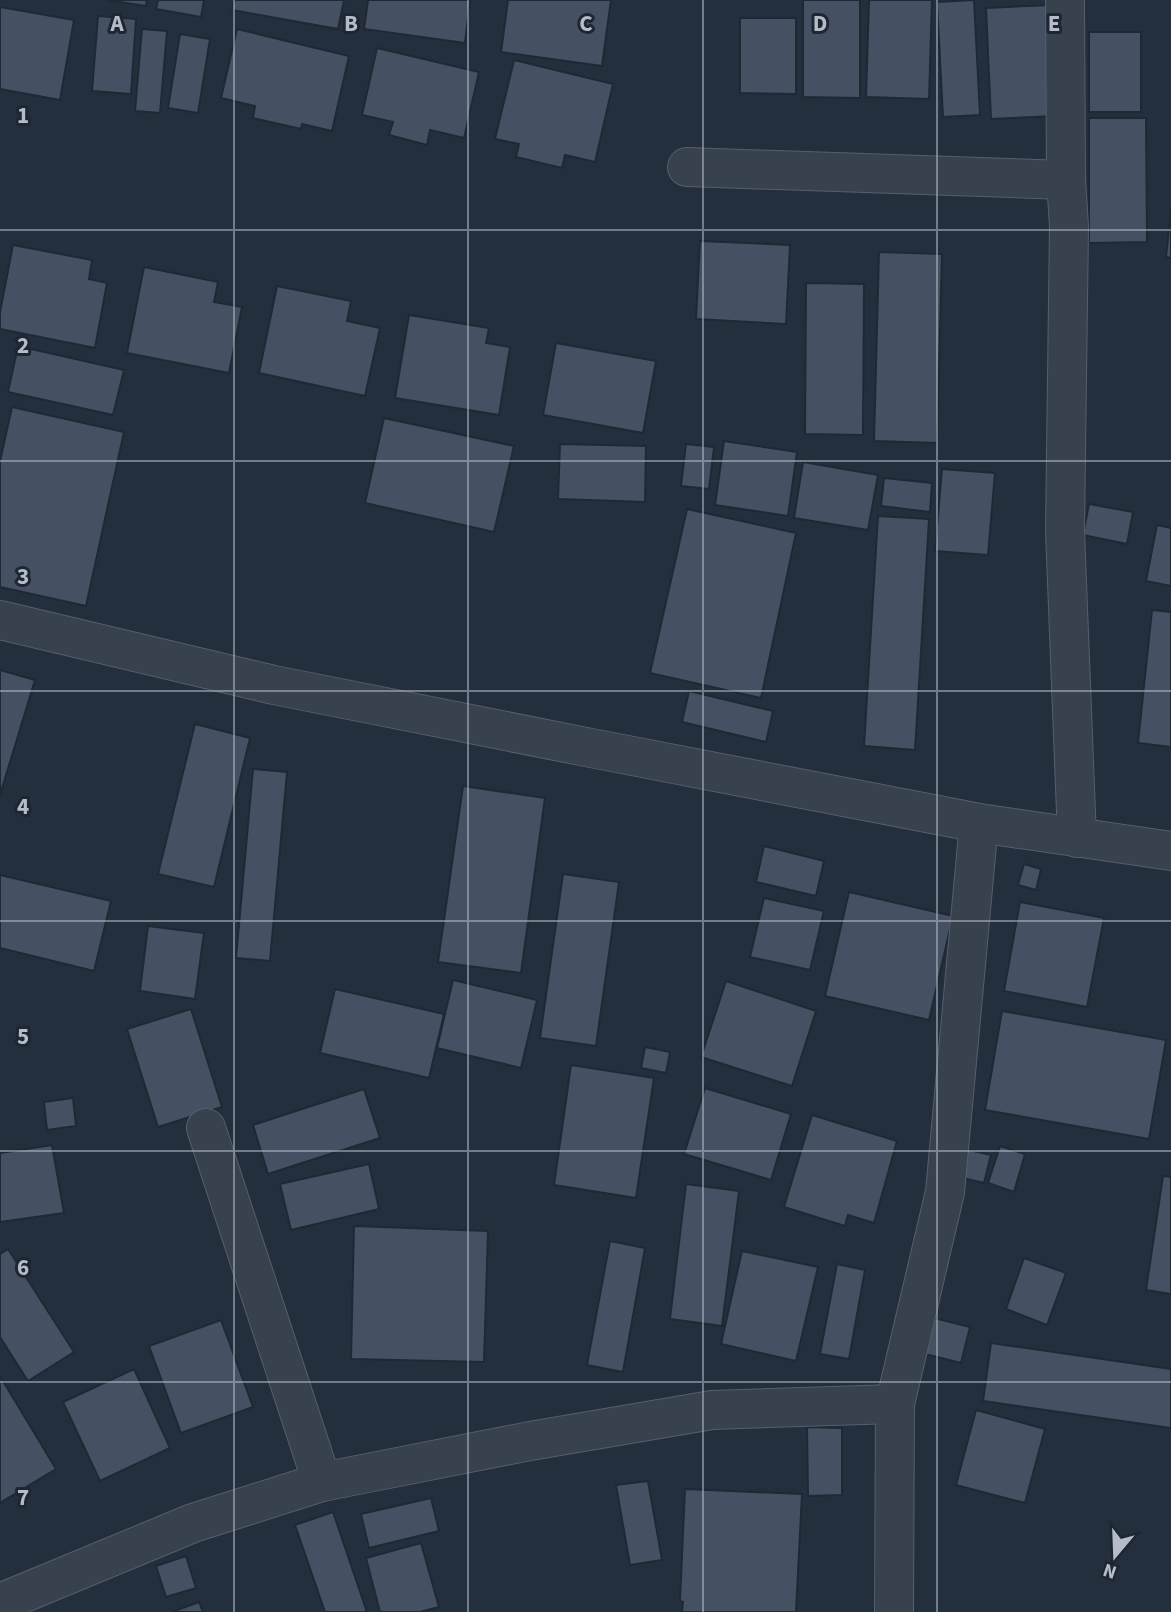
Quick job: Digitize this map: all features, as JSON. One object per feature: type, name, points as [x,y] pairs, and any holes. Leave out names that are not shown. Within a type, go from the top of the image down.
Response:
[{"type":"street","points":[[1065,0],[1066,180],[1069,226],[1065,531],[1077,838]]},
{"type":"street","points":[[687,167],[1066,180]]},
{"type":"street","points":[[0,620],[274,685],[978,822],[1171,851]]},
{"type":"street","points":[[894,1612],[895,1404],[945,1192],[978,822]]},
{"type":"street","points":[[206,1128],[323,1482]]},
{"type":"street","points":[[0,1603],[193,1523],[323,1482],[530,1441],[712,1410],[895,1404]]},
{"type":"building","points":[[107,0],[147,0],[146,6]]},
{"type":"building","points":[[158,0],[204,0],[201,17],[156,9]]},
{"type":"building","points":[[234,0],[344,0],[338,29],[232,10]]},
{"type":"building","points":[[368,0],[470,0],[465,43],[364,29]]},
{"type":"building","points":[[508,0],[611,0],[602,66],[501,52]]},
{"type":"building","points":[[803,0],[860,0],[860,98],[803,97]]},
{"type":"building","points":[[869,0],[932,0],[929,99],[866,97]]},
{"type":"building","points":[[974,0],[980,115],[943,117],[937,2]]},
{"type":"building","points":[[1051,5],[1057,116],[991,119],[986,8]]},
{"type":"building","points":[[0,7],[74,20],[60,100],[0,89]]},
{"type":"building","points":[[98,16],[136,19],[131,94],[92,91]]},
{"type":"building","points":[[740,18],[796,18],[796,94],[740,93]]},
{"type":"building","points":[[142,29],[167,31],[160,113],[135,111]]},
{"type":"building","points":[[237,29],[349,56],[332,131],[302,124],[301,129],[253,118],[255,106],[221,98]]},
{"type":"building","points":[[1089,32],[1141,32],[1141,112],[1089,112]]},
{"type":"building","points":[[180,34],[210,39],[198,113],[168,108]]},
{"type":"building","points":[[377,48],[479,72],[464,138],[430,130],[427,145],[389,135],[393,122],[362,115]]},
{"type":"building","points":[[514,60],[613,84],[595,162],[565,155],[562,168],[516,157],[519,144],[495,139]]},
{"type":"building","points":[[1089,118],[1146,118],[1147,242],[1089,243]]},
{"type":"building","points":[[1171,209],[1171,258],[1166,257]]},
{"type":"building","points":[[700,241],[790,245],[786,324],[696,319]]},
{"type":"building","points":[[13,245],[92,260],[89,279],[107,283],[95,348],[0,329],[0,312]]},
{"type":"building","points":[[879,252],[942,254],[937,443],[874,441]]},
{"type":"building","points":[[144,267],[218,282],[214,302],[242,307],[229,373],[127,353]]},
{"type":"building","points":[[806,283],[864,284],[863,435],[805,434]]},
{"type":"building","points":[[277,286],[351,301],[347,321],[380,328],[365,396],[259,373]]},
{"type":"building","points":[[409,315],[489,328],[486,343],[510,347],[499,415],[395,398]]},
{"type":"building","points":[[556,343],[656,361],[643,433],[543,415]]},
{"type":"building","points":[[18,346],[124,370],[113,415],[8,392]]},
{"type":"building","points":[[12,407],[124,432],[86,606],[0,587],[0,461]]},
{"type":"building","points":[[384,418],[514,446],[494,532],[365,503]]},
{"type":"building","points":[[724,441],[797,452],[788,516],[715,505]]},
{"type":"building","points":[[560,444],[646,446],[645,502],[558,499]]},
{"type":"building","points":[[686,444],[714,447],[709,489],[681,486]]},
{"type":"building","points":[[803,462],[878,475],[868,530],[794,518]]},
{"type":"building","points":[[942,469],[995,473],[988,555],[935,551]]},
{"type":"building","points":[[884,478],[932,483],[930,512],[881,506]]},
{"type":"building","points":[[1089,504],[1133,512],[1127,544],[1083,535]]},
{"type":"building","points":[[687,509],[796,533],[761,698],[650,673]]},
{"type":"building","points":[[878,516],[929,519],[915,750],[864,746]]},
{"type":"building","points":[[1157,525],[1171,528],[1171,586],[1146,581]]},
{"type":"building","points":[[1152,610],[1171,612],[1171,747],[1138,743]]},
{"type":"building","points":[[0,670],[35,680],[0,795]]},
{"type":"building","points":[[689,691],[773,711],[766,742],[682,722]]},
{"type":"building","points":[[195,724],[250,738],[214,887],[158,874]]},
{"type":"building","points":[[253,769],[287,772],[270,961],[236,958]]},
{"type":"building","points":[[463,786],[545,798],[521,973],[438,962]]},
{"type":"building","points":[[764,846],[824,861],[816,896],[756,882]]},
{"type":"building","points":[[1024,864],[1041,869],[1036,890],[1018,885]]},
{"type":"building","points":[[563,874],[619,882],[596,1046],[540,1038]]},
{"type":"building","points":[[0,875],[111,901],[94,971],[0,948]]},
{"type":"building","points":[[849,892],[953,916],[929,1020],[825,996]]},
{"type":"building","points":[[764,898],[824,911],[810,970],[750,957]]},
{"type":"building","points":[[1020,902],[1104,918],[1087,1007],[1004,991]]},
{"type":"building","points":[[148,926],[204,933],[195,999],[140,991]]},
{"type":"building","points":[[453,980],[537,1000],[521,1068],[437,1048]]},
{"type":"building","points":[[726,981],[816,1011],[792,1086],[701,1057]]},
{"type":"building","points":[[335,989],[444,1014],[429,1078],[320,1053]]},
{"type":"building","points":[[191,1009],[222,1107],[158,1127],[127,1029]]},
{"type":"building","points":[[1002,1011],[1166,1040],[1149,1139],[985,1110]]},
{"type":"building","points":[[645,1047],[670,1052],[666,1073],[641,1068]]},
{"type":"building","points":[[571,1065],[654,1078],[636,1198],[554,1185]]},
{"type":"building","points":[[705,1088],[791,1114],[771,1180],[684,1154]]},
{"type":"building","points":[[364,1089],[380,1138],[268,1174],[253,1125]]},
{"type":"building","points":[[73,1098],[76,1126],[47,1130],[44,1102]]},
{"type":"building","points":[[812,1115],[897,1141],[874,1223],[848,1215],[845,1226],[784,1207]]},
{"type":"building","points":[[52,1145],[64,1213],[0,1222],[0,1153]]},
{"type":"building","points":[[1000,1146],[1025,1154],[1014,1192],[988,1183]]},
{"type":"building","points":[[960,1148],[991,1155],[984,1183],[954,1176]]},
{"type":"building","points":[[369,1164],[379,1209],[291,1230],[280,1184]]},
{"type":"building","points":[[1163,1176],[1171,1177],[1171,1294],[1146,1290]]},
{"type":"building","points":[[686,1184],[739,1191],[722,1326],[670,1319]]},
{"type":"building","points":[[354,1226],[488,1231],[484,1362],[351,1359]]},
{"type":"building","points":[[610,1241],[645,1248],[623,1372],[587,1365]]},
{"type":"building","points":[[8,1249],[74,1352],[28,1381],[0,1337],[0,1254]]},
{"type":"building","points":[[742,1251],[818,1267],[796,1361],[721,1344]]},
{"type":"building","points":[[1024,1258],[1066,1273],[1047,1325],[1006,1309]]},
{"type":"building","points":[[837,1264],[865,1270],[849,1359],[820,1354]]},
{"type":"building","points":[[934,1318],[970,1327],[961,1363],[925,1354]]},
{"type":"building","points":[[221,1320],[253,1407],[181,1433],[149,1346]]},
{"type":"building","points":[[991,1343],[1171,1369],[1171,1428],[983,1401]]},
{"type":"building","points":[[134,1369],[170,1448],[100,1481],[63,1402]]},
{"type":"building","points":[[0,1376],[56,1469],[0,1503]]},
{"type":"building","points":[[976,1410],[1045,1429],[1025,1503],[956,1485]]},
{"type":"building","points":[[807,1427],[842,1428],[842,1495],[808,1496]]},
{"type":"building","points":[[648,1481],[662,1560],[630,1565],[616,1485]]},
{"type":"building","points":[[685,1489],[802,1494],[796,1612],[682,1612],[683,1602],[680,1601]]},
{"type":"building","points":[[431,1498],[439,1531],[369,1548],[361,1514]]},
{"type":"building","points":[[333,1512],[367,1612],[325,1612],[295,1525]]},
{"type":"building","points":[[421,1543],[439,1607],[420,1612],[380,1612],[366,1558]]},
{"type":"building","points":[[186,1556],[196,1588],[166,1597],[156,1566]]},
{"type":"building","points":[[199,1602],[203,1612],[172,1612]]}]
